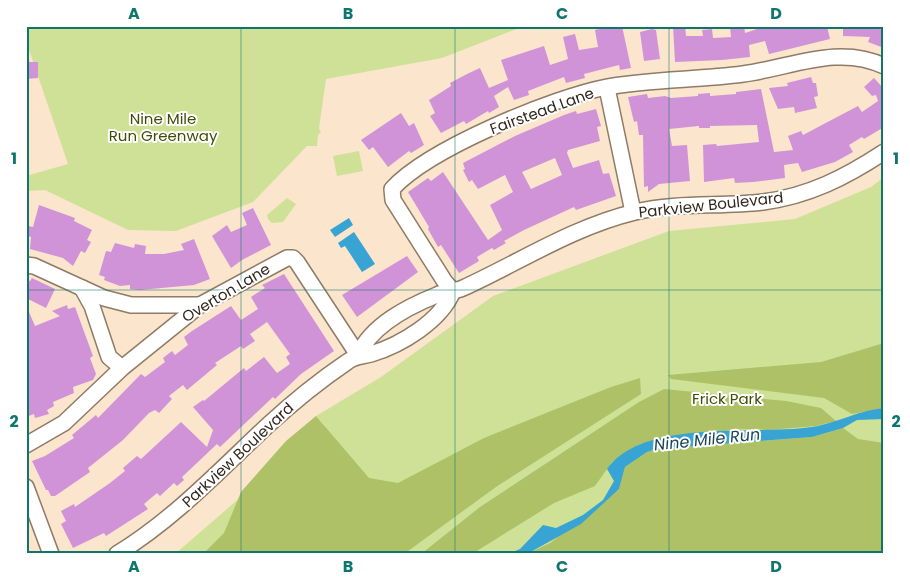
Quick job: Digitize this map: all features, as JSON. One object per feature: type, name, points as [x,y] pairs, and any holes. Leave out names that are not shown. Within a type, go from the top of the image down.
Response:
[{"type":"street","name":"Fairstead Lane","points":[[453,291],[444,282],[392,200],[392,189],[421,165],[490,130],[564,99],[606,88],[743,74],[834,55],[853,56],[884,66]]},
{"type":"street","points":[[606,88],[633,212]]},
{"type":"street","name":"Parkview Boulevard","points":[[118,554],[173,515],[269,424],[314,386],[358,355],[365,340],[384,323],[406,309],[439,294],[453,291],[538,249],[633,212],[668,206],[762,202],[796,196],[825,186],[854,172],[884,152]]},
{"type":"street","name":"Overton Lane","points":[[26,445],[64,424],[122,368],[200,304],[287,258],[293,258],[358,355]]},
{"type":"street","points":[[26,265],[34,266],[104,298],[131,305],[200,304]]},
{"type":"street","points":[[82,288],[92,306],[109,357],[122,368]]},
{"type":"street","name":"Parkview Boulevard","points":[[358,355],[370,355],[399,342],[424,325],[448,304],[453,291]]},
{"type":"street","points":[[26,487],[51,554]]},
{"type":"green space","name":"Nine Mile Run Greenway","points":[[26,26],[524,26],[442,58],[326,79],[319,128],[321,132],[318,135],[317,146],[307,146],[253,202],[176,231],[128,230],[45,190],[26,191],[26,176],[68,164],[26,41]]},
{"type":"green space","points":[[359,151],[363,171],[337,176],[333,156]]},
{"type":"green space","name":"Frick Park","points":[[884,177],[884,517],[779,554],[175,554],[324,425],[316,416],[381,377],[493,296],[669,231],[795,219],[871,187]]},
{"type":"green space","points":[[287,198],[296,204],[283,222],[272,223],[267,215]]},
{"type":"green space","points":[[884,343],[884,408],[852,414],[824,398],[671,379],[668,375],[821,362]]},
{"type":"green space","points":[[640,378],[641,394],[496,487],[404,554],[203,554],[224,533],[241,492],[286,441],[316,416],[369,478],[398,483],[484,438],[611,387]]},
{"type":"green space","points":[[664,389],[786,401],[821,408],[836,421],[816,426],[768,430],[745,429],[678,435],[640,444],[612,462],[595,486],[554,503],[472,554],[421,554],[480,507],[639,402]]},
{"type":"green space","points":[[843,428],[858,439],[884,443],[884,554],[527,554],[550,543],[619,489],[625,467],[647,452],[657,449],[812,437]]},
{"type":"water","points":[[349,218],[353,225],[335,237],[330,230]]},
{"type":"water","points":[[354,232],[375,264],[362,272],[345,246],[341,248],[338,243]]},
{"type":"water","name":"Nine Mile Run","points":[[884,408],[884,419],[857,420],[843,428],[812,437],[657,449],[647,452],[625,467],[619,489],[581,524],[527,554],[508,554],[520,549],[543,525],[556,528],[583,515],[603,500],[614,481],[607,469],[625,452],[648,441],[675,435],[705,432],[794,429],[818,426],[867,411]]},
{"type":"building","points":[[622,26],[631,68],[620,70],[619,65],[584,74],[585,78],[566,83],[564,77],[528,91],[529,95],[514,100],[508,87],[494,96],[499,107],[466,124],[464,121],[441,133],[430,116],[435,113],[429,100],[451,86],[450,83],[469,73],[480,68],[489,88],[508,80],[501,60],[544,46],[550,65],[568,59],[563,37],[575,34],[579,50],[598,47],[595,30]]},
{"type":"building","points":[[673,26],[685,26],[686,36],[703,36],[702,30],[712,29],[713,38],[731,37],[730,26],[744,26],[745,33],[766,26],[827,26],[830,39],[769,54],[765,41],[749,45],[750,57],[675,62]]},
{"type":"building","points":[[843,26],[884,26],[884,48],[868,42],[870,37],[843,36]]},
{"type":"building","points":[[656,30],[660,59],[644,61],[640,32]]},
{"type":"building","points":[[26,62],[38,62],[38,78],[26,79]]},
{"type":"building","points":[[811,77],[813,83],[816,83],[818,96],[814,97],[817,108],[795,113],[794,107],[778,109],[769,88],[788,86],[787,83]]},
{"type":"building","points":[[874,78],[884,89],[884,127],[864,139],[862,137],[849,145],[853,152],[835,162],[802,172],[798,163],[784,165],[785,178],[735,183],[734,178],[704,182],[703,145],[716,144],[717,146],[759,142],[757,125],[710,126],[710,128],[699,128],[699,126],[669,129],[672,146],[687,145],[690,181],[659,184],[648,192],[648,186],[644,187],[643,135],[639,135],[637,121],[634,122],[628,97],[647,94],[648,98],[665,96],[671,98],[710,93],[710,96],[736,94],[736,92],[761,89],[774,152],[793,150],[788,136],[801,131],[803,135],[858,106],[862,112],[878,101],[876,95],[872,96],[864,87]]},
{"type":"building","points":[[596,109],[601,126],[597,127],[600,141],[568,150],[567,153],[573,168],[599,160],[603,174],[609,173],[616,196],[576,210],[574,207],[524,230],[504,241],[506,243],[494,250],[492,248],[477,257],[479,261],[459,273],[441,245],[438,247],[428,229],[429,227],[408,192],[428,178],[431,181],[443,172],[488,240],[502,230],[490,205],[513,192],[505,175],[478,189],[472,180],[469,182],[463,170],[465,169],[463,163],[515,136],[564,115],[576,111],[577,114]],"holes":[[[555,158],[562,175],[531,189],[522,172]]]},
{"type":"building","points":[[401,113],[409,126],[414,123],[424,145],[411,153],[409,151],[388,167],[373,147],[369,150],[361,140]]},
{"type":"building","points":[[39,205],[75,218],[74,221],[92,230],[87,240],[91,242],[85,253],[81,251],[73,266],[63,258],[30,249],[31,237],[27,236],[28,226],[33,227]]},
{"type":"building","points":[[253,208],[271,245],[231,268],[212,236],[227,225],[231,232],[247,225],[242,213]]},
{"type":"building","points":[[194,239],[210,279],[194,285],[140,290],[130,289],[130,285],[120,286],[104,280],[105,277],[99,275],[106,251],[111,252],[115,243],[134,248],[135,244],[146,246],[145,254],[164,254],[184,250],[181,244]]},
{"type":"building","points":[[407,256],[418,272],[357,317],[342,295]]},
{"type":"building","points":[[284,274],[334,351],[301,374],[275,399],[273,397],[220,447],[217,444],[182,477],[184,480],[177,486],[174,483],[160,496],[157,493],[144,504],[148,509],[106,536],[104,533],[73,548],[61,524],[66,521],[61,511],[74,504],[75,507],[110,483],[125,471],[123,468],[137,456],[141,459],[181,422],[207,447],[213,430],[193,407],[204,401],[244,368],[246,371],[264,357],[277,373],[290,364],[286,357],[290,354],[267,322],[250,334],[255,341],[243,349],[241,346],[215,363],[217,365],[187,390],[183,385],[169,396],[172,399],[159,413],[155,410],[149,413],[123,440],[88,468],[90,472],[55,496],[51,496],[48,490],[46,490],[32,461],[45,456],[74,438],[72,435],[96,415],[98,418],[141,374],[145,377],[165,362],[163,358],[172,351],[175,355],[188,345],[184,337],[192,331],[231,306],[241,320],[258,309],[251,297],[265,288],[262,285]]},
{"type":"building","points":[[32,278],[55,289],[46,308],[26,298],[26,280],[30,281]]},
{"type":"building","points":[[26,305],[35,326],[60,316],[52,311],[67,305],[68,309],[75,307],[93,356],[90,358],[96,374],[93,380],[73,387],[74,393],[53,402],[54,406],[47,410],[49,414],[35,418],[34,414],[26,417]]}]
